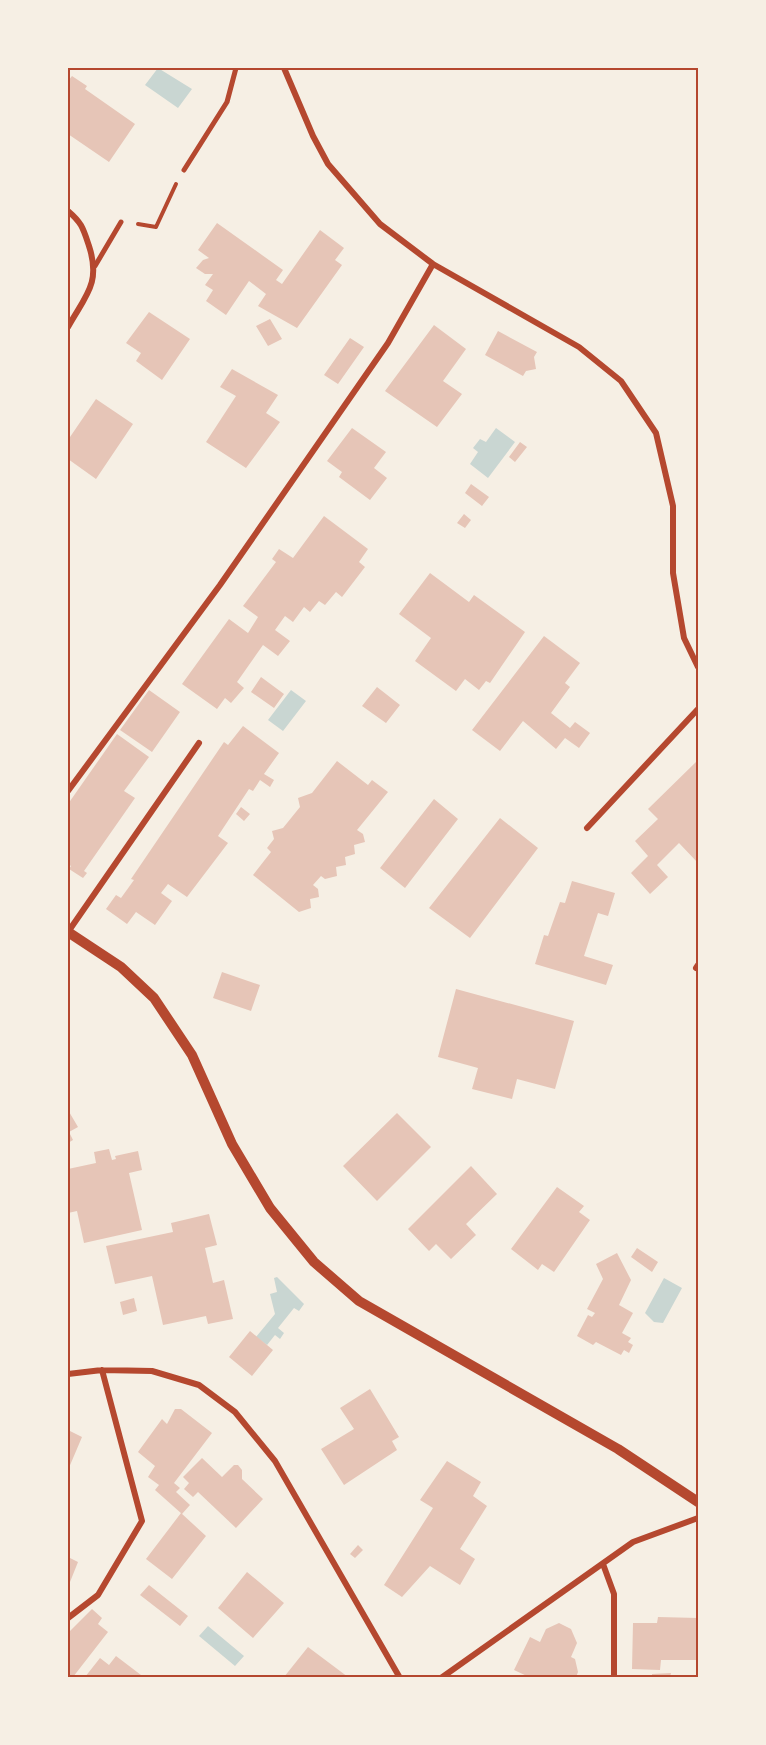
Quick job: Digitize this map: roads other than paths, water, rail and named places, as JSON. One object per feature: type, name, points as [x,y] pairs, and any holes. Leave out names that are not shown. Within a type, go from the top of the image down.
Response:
[{"type":"street","points":[[184,170],[227,102],[236,68]]},
{"type":"street","points":[[284,68],[313,136],[328,164],[380,224],[432,264],[579,347],[621,381],[656,433],[673,506],[673,573],[684,638],[699,667]]},
{"type":"street","points":[[68,211],[82,223],[95,266]]},
{"type":"street","points":[[68,327],[89,290],[95,266],[121,222]]},
{"type":"street","points":[[68,791],[220,585],[375,362],[432,264]]},
{"type":"street","points":[[587,828],[699,709]]},
{"type":"street","points":[[199,743],[68,932],[121,967],[154,998],[192,1055],[232,1144],[270,1208],[314,1262],[359,1301],[618,1449],[699,1502]]},
{"type":"street","points":[[68,1617],[98,1595],[142,1521],[102,1370]]},
{"type":"street","points":[[68,1374],[102,1370],[152,1371],[199,1385],[235,1412],[275,1461],[400,1677]]},
{"type":"street","points":[[441,1677],[633,1542],[699,1518]]},
{"type":"street","points":[[603,1564],[614,1594],[614,1677]]}]
